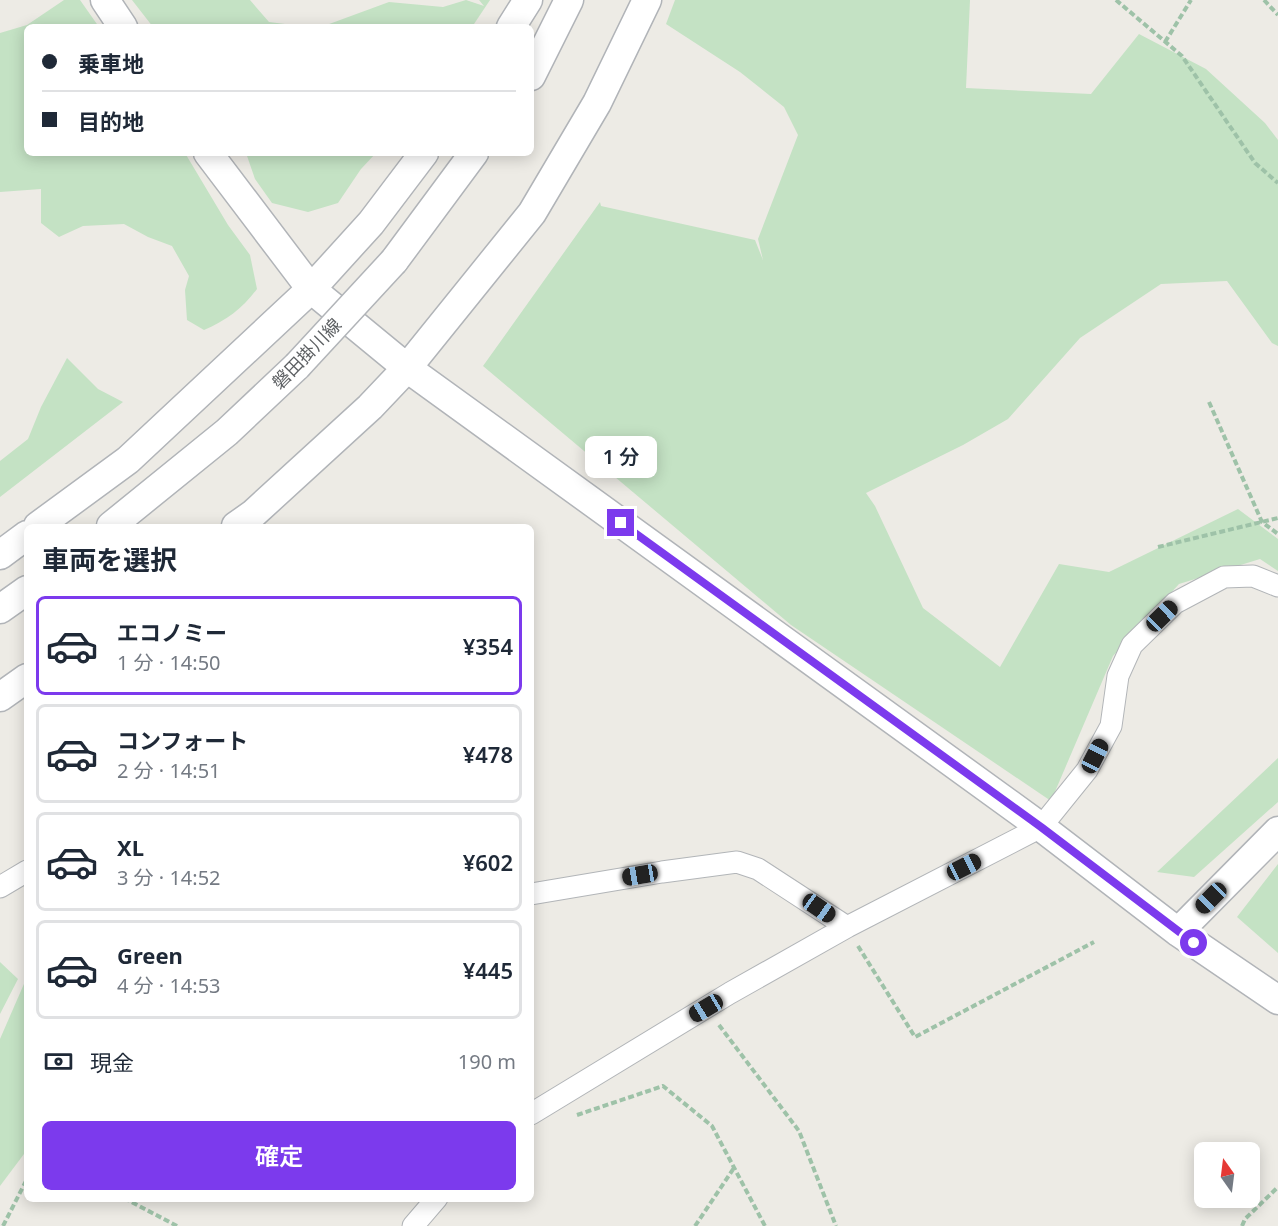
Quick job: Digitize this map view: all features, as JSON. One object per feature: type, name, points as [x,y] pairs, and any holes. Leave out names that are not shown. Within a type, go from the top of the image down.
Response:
[{"type":"main road","points":[[105,0],[121,24]]},
{"type":"main road","points":[[513,24],[528,0]]},
{"type":"main road","points":[[534,70],[569,0]]},
{"type":"main road","points":[[239,524],[253,514],[370,407],[407,368],[532,213],[597,103],[647,0]]},
{"type":"main road","points":[[210,156],[311,290],[407,368],[1041,827],[1178,932],[1278,1000]]},
{"type":"main road","points":[[41,524],[128,460],[311,290],[371,223],[422,156]]},
{"type":"main road","name":"磐田掛川線","points":[[113,524],[227,432],[297,366],[394,261],[472,156]]},
{"type":"main road","points":[[0,555],[24,537]]},
{"type":"main road","points":[[0,609],[24,592]]},
{"type":"main road","points":[[0,697],[24,680]]},
{"type":"main road","points":[[1178,932],[1278,831]]},
{"type":"street","points":[[534,1112],[706,1008],[847,927],[1041,827],[1087,770],[1111,726],[1118,676],[1132,645],[1175,603],[1224,577],[1253,576],[1278,586]]},
{"type":"street","points":[[534,894],[737,862],[758,869],[847,927]]},
{"type":"street","points":[[0,886],[24,873]]},
{"type":"street","points":[[413,1226],[433,1202]]},
{"type":"path","points":[[1116,0],[1182,56],[1255,163],[1278,183]]},
{"type":"path","points":[[1165,42],[1191,0]]},
{"type":"path","points":[[1264,0],[1278,15]]},
{"type":"path","points":[[1209,402],[1262,522],[1278,534]]},
{"type":"path","points":[[1158,547],[1278,518]]},
{"type":"path","points":[[847,927],[915,1037],[1094,942]]},
{"type":"path","points":[[706,1008],[799,1131],[836,1226]]},
{"type":"path","points":[[575,1116],[663,1086],[712,1126],[765,1226]]},
{"type":"path","points":[[695,1226],[734,1168]]},
{"type":"path","points":[[3,1226],[24,1185]]},
{"type":"path","points":[[1242,1226],[1245,1219],[1278,1187]]},
{"type":"path","points":[[132,1202],[177,1226]]},
{"type":"green space","points":[[64,0],[80,0],[97,24],[28,24]]},
{"type":"green space","points":[[132,0],[250,0],[269,22],[285,24],[151,24]]},
{"type":"green space","points":[[466,0],[484,6],[479,0],[490,0],[474,24],[329,24],[389,2],[443,7]]},
{"type":"green space","points":[[675,0],[970,0],[966,88],[1091,94],[1139,34],[1206,69],[1265,123],[1278,140],[1278,346],[1272,343],[1227,281],[1161,284],[1080,338],[1008,419],[963,445],[866,493],[875,506],[923,608],[1000,667],[1059,564],[1109,572],[1238,509],[1278,539],[1278,571],[1260,559],[1179,584],[1113,656],[1051,801],[791,625],[483,366],[600,202],[601,206],[755,240],[763,260],[758,239],[798,135],[784,107],[740,72],[666,24]]},
{"type":"green space","points":[[24,26],[24,156],[187,156],[228,225],[250,255],[257,289],[234,313],[204,330],[187,320],[185,290],[189,276],[172,246],[148,237],[124,224],[83,226],[59,237],[41,223],[41,189],[0,192],[0,33]]},
{"type":"green space","points":[[247,156],[373,156],[361,169],[338,203],[308,212],[272,203],[255,179]]},
{"type":"green space","points":[[67,358],[98,389],[123,402],[0,497],[0,461],[28,439],[41,407]]},
{"type":"green space","points":[[1278,758],[1278,802],[1194,877],[1157,872]]},
{"type":"green space","points":[[1278,864],[1278,953],[1237,917]]},
{"type":"green space","points":[[0,962],[18,979],[0,1014]]},
{"type":"green space","points":[[24,984],[24,1154],[0,1186],[0,1039]]},
{"type":"route","points":[[621,523],[1041,827],[1194,943]]}]
